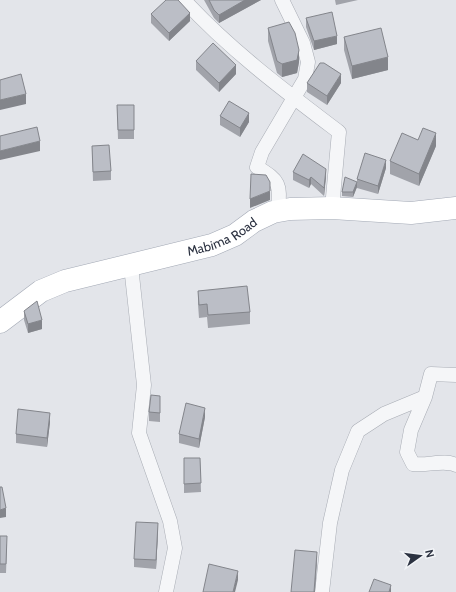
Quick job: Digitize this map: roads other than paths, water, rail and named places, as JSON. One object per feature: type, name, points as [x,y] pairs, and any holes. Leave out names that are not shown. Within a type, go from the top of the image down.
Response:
[{"type":"main road","name":"Mabima Road","points":[[0,322],[40,291],[65,281],[212,245],[235,236],[254,221],[278,211],[290,209],[332,208],[411,213],[456,208]]},
{"type":"street","points":[[184,0],[200,17],[259,70],[339,132],[332,208]]},
{"type":"street","points":[[278,211],[279,187],[272,176],[257,167],[262,152],[305,79],[308,62],[303,43],[282,0]]},
{"type":"street","points":[[131,266],[144,385],[139,433],[170,521],[175,548],[166,592]]},
{"type":"street","points":[[456,375],[431,374],[411,430],[407,452],[413,464],[425,466],[449,461],[456,465]]},
{"type":"street","points":[[322,592],[330,523],[342,470],[358,431],[384,414],[424,397]]}]
